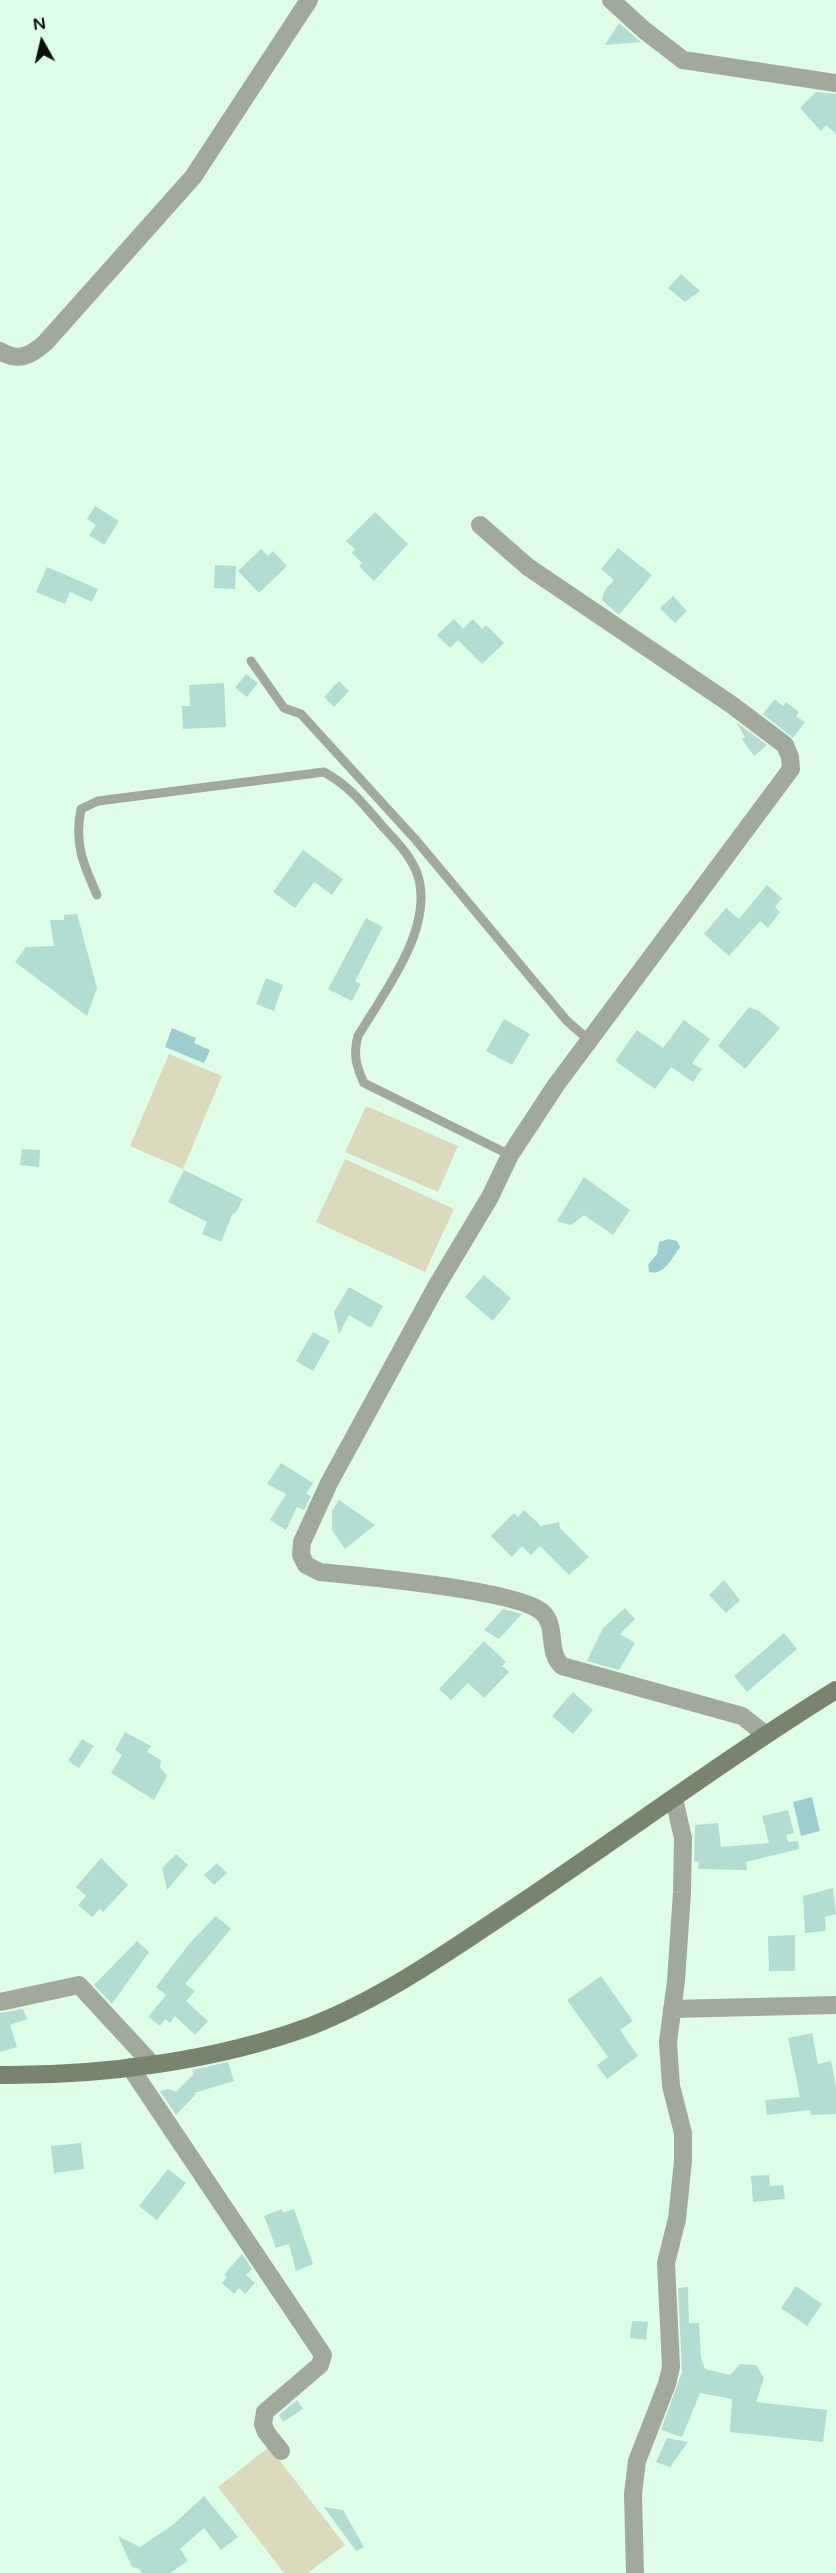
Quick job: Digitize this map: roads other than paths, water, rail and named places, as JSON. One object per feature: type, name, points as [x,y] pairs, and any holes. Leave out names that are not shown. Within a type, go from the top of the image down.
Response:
[{"type":"main road","points":[[0,2075],[152,2064],[270,2039],[312,2026],[377,1996],[465,1941],[674,1799],[765,1734],[836,1690]]},
{"type":"street","points":[[0,351],[16,358],[32,354],[45,343],[193,177],[309,0]]},
{"type":"street","points":[[611,0],[644,30],[683,60],[836,83]]},
{"type":"street","points":[[480,525],[528,567],[732,705],[785,745],[790,757],[791,769],[556,1085],[510,1155],[490,1197],[436,1287],[329,1483],[302,1542],[301,1555],[306,1565],[320,1572],[457,1588],[532,1605],[543,1613],[550,1624],[552,1650],[555,1659],[562,1666],[742,1716],[765,1734]]},
{"type":"street","points":[[635,2573],[633,2505],[636,2461],[668,2384],[671,2367],[666,2263],[677,2219],[683,2161],[683,2133],[671,2085],[668,2042],[680,1914],[683,1838],[674,1799]]},
{"type":"street","points":[[0,2002],[79,1985],[152,2064]]},
{"type":"street","points":[[672,2009],[836,2006]]},
{"type":"street","points":[[130,2067],[323,2355],[320,2366],[265,2412],[263,2424],[266,2432],[281,2451]]},
{"type":"lane","points":[[251,661],[284,708],[301,714],[337,752],[415,839],[567,1021],[590,1041]]},
{"type":"lane","points":[[97,895],[80,855],[78,824],[81,809],[98,801],[324,772],[346,784],[410,858],[418,877],[421,906],[417,931],[358,1036],[354,1051],[363,1083],[510,1155]]},
{"type":"water","points":[[172,1028],[196,1038],[194,1043],[210,1050],[204,1063],[165,1047]]},
{"type":"water","points":[[669,1239],[677,1241],[680,1247],[663,1269],[654,1273],[649,1272],[648,1265],[657,1254],[659,1242]]},
{"type":"water","points":[[812,1797],[820,1831],[801,1836],[793,1802]]}]
